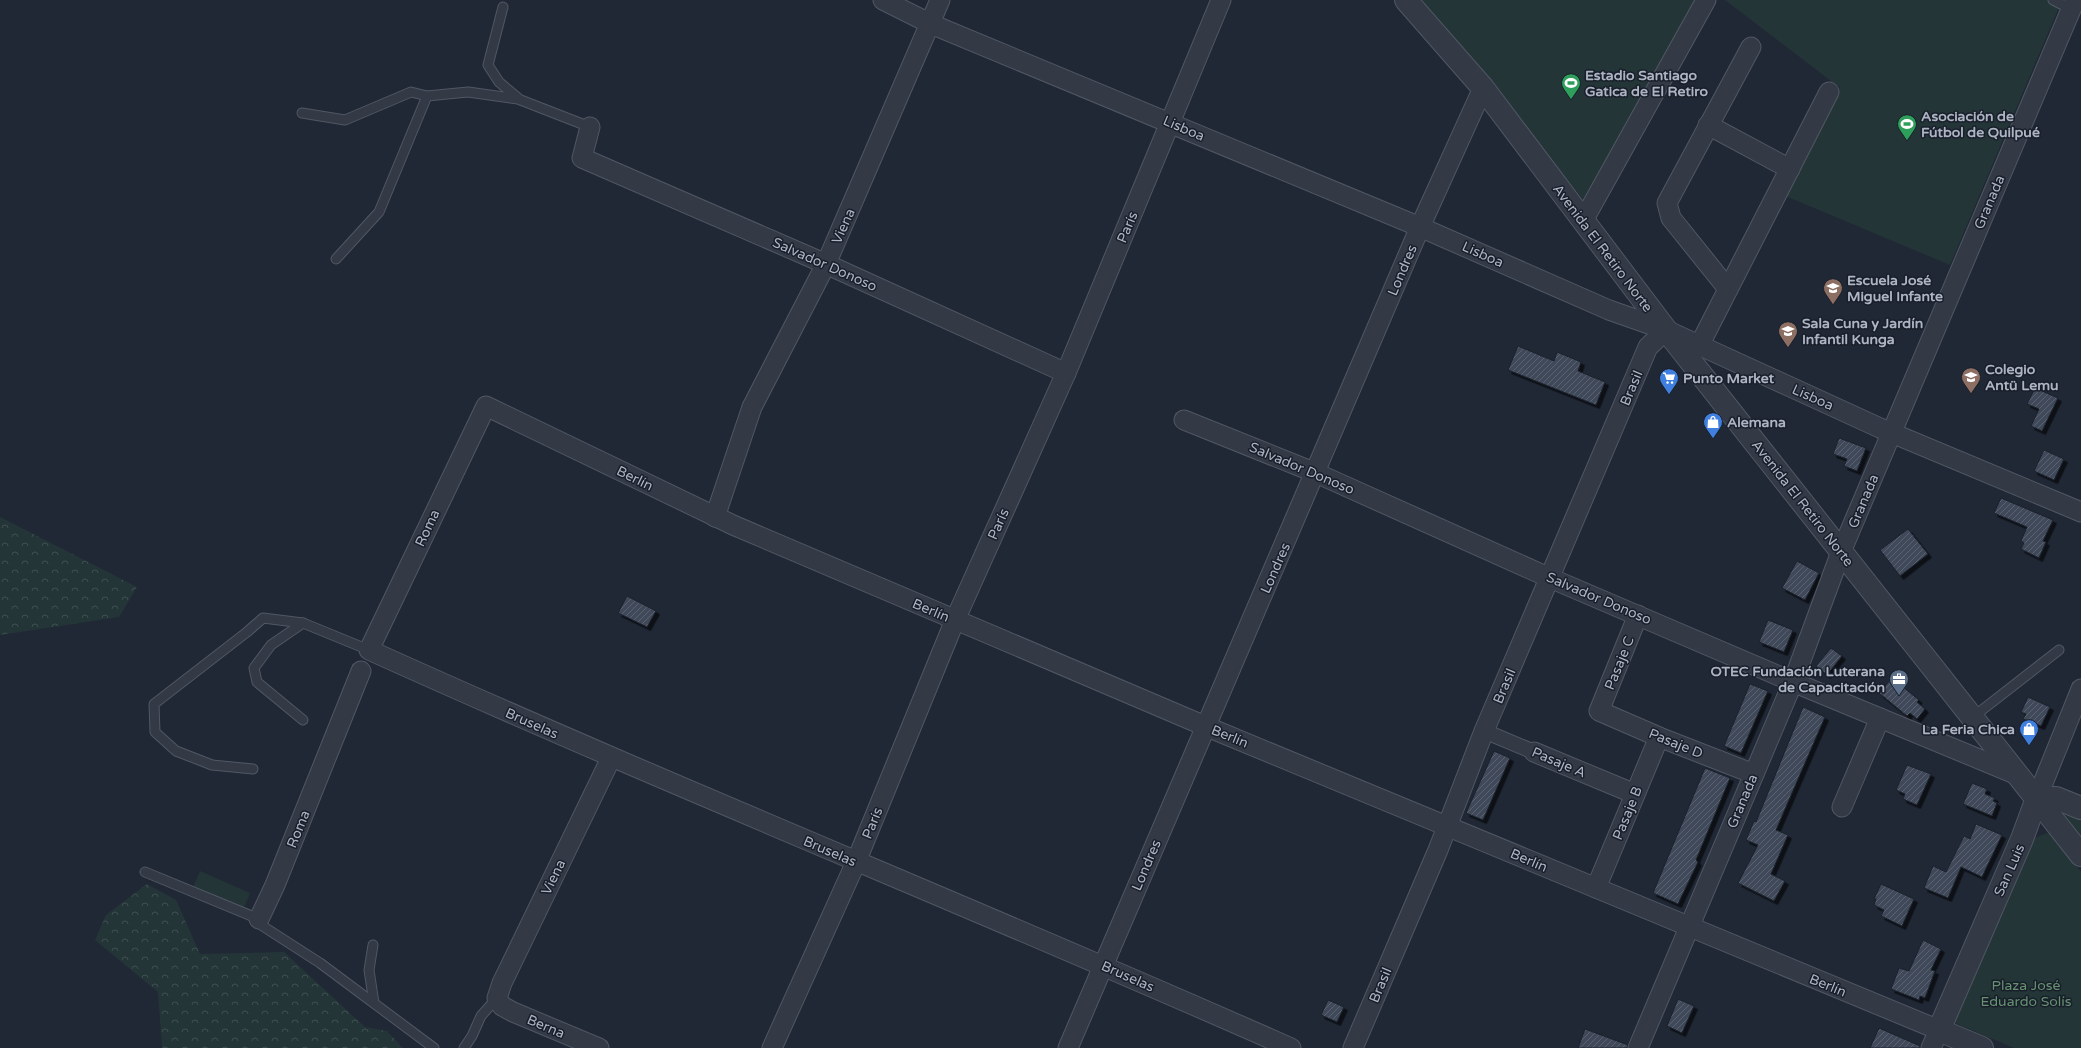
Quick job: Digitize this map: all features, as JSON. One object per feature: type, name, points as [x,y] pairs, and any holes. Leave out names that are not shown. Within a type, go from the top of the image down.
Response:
[{"type":"street","name":"Lisboa","points":[[883,0],[931,24],[1420,227],[1609,310],[1666,330],[1892,432],[2081,512]]},
{"type":"street","name":"Viena","points":[[715,517],[752,407],[826,264],[931,24],[940,0]]},
{"type":"street","name":"París","points":[[772,1048],[856,862],[955,620],[1066,373],[1221,0]]},
{"type":"street","name":"Avenida El Retiro Norte","points":[[1406,0],[1483,88],[1666,330],[1972,717],[2015,774],[2081,855]]},
{"type":"street","points":[[1584,221],[1706,0]]},
{"type":"street","name":"Granada","points":[[1638,1048],[1793,682],[1841,552],[2073,4]]},
{"type":"street","points":[[1728,289],[1671,218],[1667,208],[1668,198],[1751,47]]},
{"type":"street","name":"Londres","points":[[1068,1048],[1205,726],[1316,473],[1420,227],[1483,88]]},
{"type":"street","points":[[1699,346],[1829,92]]},
{"type":"street","points":[[1708,125],[1790,169]]},
{"type":"street","name":"Salvador Donoso","points":[[590,127],[582,158],[826,264],[1066,373]]},
{"type":"street","name":"Brasil","points":[[1353,1048],[1438,850],[1484,731],[1648,347],[1666,330]]},
{"type":"street","name":"Berlín","points":[[486,406],[715,517],[955,620],[1205,726],[1596,888],[1689,928],[1935,1039],[1982,1048]]},
{"type":"street","name":"Roma","points":[[369,650],[486,406]]},
{"type":"street","name":"Salvador Donoso","points":[[1184,420],[1316,473],[1550,578],[1793,682],[2015,774]]},
{"type":"street","name":"Pasaje C","points":[[1599,711],[1638,615]]},
{"type":"street","name":"Bruselas","points":[[369,650],[611,758],[1103,965],[1292,1048]]},
{"type":"street","name":"Roma","points":[[259,919],[275,885],[360,671]]},
{"type":"street","name":"San Luis","points":[[1935,1039],[2022,839],[2036,798],[2081,689]]},
{"type":"street","name":"Pasaje D","points":[[1599,711],[1659,737],[1754,774]]},
{"type":"street","points":[[1842,807],[1880,718]]},
{"type":"street","name":"Pasaje A","points":[[1484,731],[1635,794]]},
{"type":"street","name":"Pasaje B","points":[[1596,888],[1659,737]]},
{"type":"street","name":"Viena","points":[[497,998],[502,983],[611,758]]},
{"type":"street","points":[[2036,798],[2056,798],[2081,808]]},
{"type":"street","name":"Berna","points":[[497,998],[502,1006],[513,1012],[599,1048]]},
{"type":"lane","points":[[2053,0],[2073,4]]},
{"type":"lane","points":[[503,8],[488,65],[499,82],[518,99]]},
{"type":"lane","points":[[302,114],[345,120],[411,92],[427,96],[468,92],[518,99],[590,127]]},
{"type":"lane","points":[[336,259],[379,212],[427,96]]},
{"type":"lane","points":[[253,769],[212,765],[176,751],[155,732],[154,704],[263,618],[302,623],[369,650]]},
{"type":"lane","points":[[302,623],[271,645],[254,668],[257,682],[302,720]]},
{"type":"lane","points":[[1972,717],[2059,650]]},
{"type":"lane","points":[[145,872],[259,919],[260,926],[320,963],[434,1048]]},
{"type":"lane","points":[[373,945],[369,970],[374,1003]]},
{"type":"lane","points":[[464,1048],[472,1036],[481,1016],[497,998]]},
{"type":"green space","name":"Estadio Santiago Gatica de El Retiro","points":[[1417,0],[1701,0],[1583,199]]},
{"type":"green space","name":"Asociación de Fútbol de Quilpué","points":[[1725,0],[2062,0],[1950,265],[1783,195],[1840,88]]},
{"type":"green space","points":[[0,517],[137,587],[119,617],[0,635]]},
{"type":"green space","points":[[2075,809],[2081,811],[2081,839],[2064,817]]},
{"type":"green space","name":"Plaza José Eduardo Solís","points":[[2050,832],[2081,872],[2081,1048],[2014,1048],[1955,1023],[2029,840]]},
{"type":"green space","points":[[200,871],[250,893],[240,917],[190,895]]},
{"type":"green space","points":[[147,884],[176,900],[200,954],[284,952],[365,1027],[387,1031],[403,1048],[162,1048],[158,992],[95,940],[106,915]]},
{"type":"building","points":[[1518,346],[1554,361],[1557,352],[1581,362],[1578,371],[1605,382],[1596,405],[1508,370]]},
{"type":"building","points":[[2035,388],[2058,398],[2042,431],[2031,426],[2039,409],[2027,404]]},
{"type":"building","points":[[1839,438],[1866,448],[1857,471],[1844,466],[1847,459],[1833,454]]},
{"type":"building","points":[[2044,450],[2064,459],[2054,480],[2034,471]]},
{"type":"building","points":[[2001,498],[2053,520],[2043,541],[2046,542],[2039,558],[2021,549],[2024,543],[2021,541],[2027,527],[1994,513]]},
{"type":"building","points":[[1908,529],[1928,554],[1900,576],[1880,550]]},
{"type":"building","points":[[1797,561],[1819,573],[1805,600],[1782,588]]},
{"type":"building","points":[[627,596],[656,611],[647,627],[618,613]]},
{"type":"building","points":[[1768,620],[1793,630],[1784,652],[1759,642]]},
{"type":"building","points":[[1831,648],[1842,656],[1827,675],[1816,666]]},
{"type":"building","name":"OTEC Fundación Luterana de Capacitación","points":[[1892,678],[1919,700],[1917,702],[1925,709],[1917,719],[1910,713],[1907,716],[1879,693]]},
{"type":"building","points":[[1750,684],[1768,691],[1741,753],[1724,746]]},
{"type":"building","points":[[2028,697],[2050,707],[2041,726],[2023,719],[2026,714],[2021,712]]},
{"type":"building","points":[[1803,707],[1825,717],[1776,830],[1788,835],[1771,874],[1785,881],[1774,901],[1738,883],[1758,845],[1746,840],[1754,821],[1756,822]]},
{"type":"building","points":[[1494,751],[1510,758],[1483,820],[1466,813]]},
{"type":"building","points":[[1907,765],[1931,774],[1917,805],[1903,799],[1905,794],[1896,790]]},
{"type":"building","points":[[1705,768],[1730,778],[1696,860],[1698,862],[1678,904],[1653,893]]},
{"type":"building","points":[[1972,783],[1987,789],[1985,794],[1995,798],[1993,801],[1997,803],[1992,816],[1963,804]]},
{"type":"building","points":[[1976,824],[2002,835],[1982,877],[1961,867],[1948,898],[1924,888],[1933,866],[1946,872],[1964,836],[1970,839]]},
{"type":"building","points":[[1881,884],[1914,899],[1902,926],[1881,916],[1884,910],[1874,905],[1876,899],[1874,899]]},
{"type":"building","points":[[1923,940],[1941,949],[1931,970],[1935,971],[1925,998],[1920,996],[1919,1000],[1891,989],[1899,968],[1909,971]]},
{"type":"building","points":[[1678,999],[1694,1006],[1682,1033],[1667,1026]]},
{"type":"building","points":[[1328,1000],[1344,1007],[1337,1022],[1321,1015]]},
{"type":"building","points":[[1879,1028],[1920,1046],[1920,1048],[1870,1048]]},
{"type":"building","points":[[1585,1029],[1628,1045],[1627,1048],[1578,1048]]},
{"type":"place","name":"Estadio Santiago Gatica de El Retiro","points":[[1571,100]]},
{"type":"place","name":"Asociación de Fútbol de Quilpué","points":[[1907,141]]},
{"type":"place","name":"Escuela José Miguel Infante","points":[[1833,305]]},
{"type":"place","name":"Sala Cuna y Jardín Infantil Kunga","points":[[1788,348]]},
{"type":"place","name":"Colegio Antü Lemu","points":[[1971,394]]},
{"type":"place","name":"Punto Market","points":[[1669,395]]},
{"type":"place","name":"Alemana","points":[[1713,439]]},
{"type":"place","name":"OTEC Fundación Luterana de Capacitación","points":[[1899,696]]},
{"type":"place","name":"La Feria Chica","points":[[2029,746]]}]
